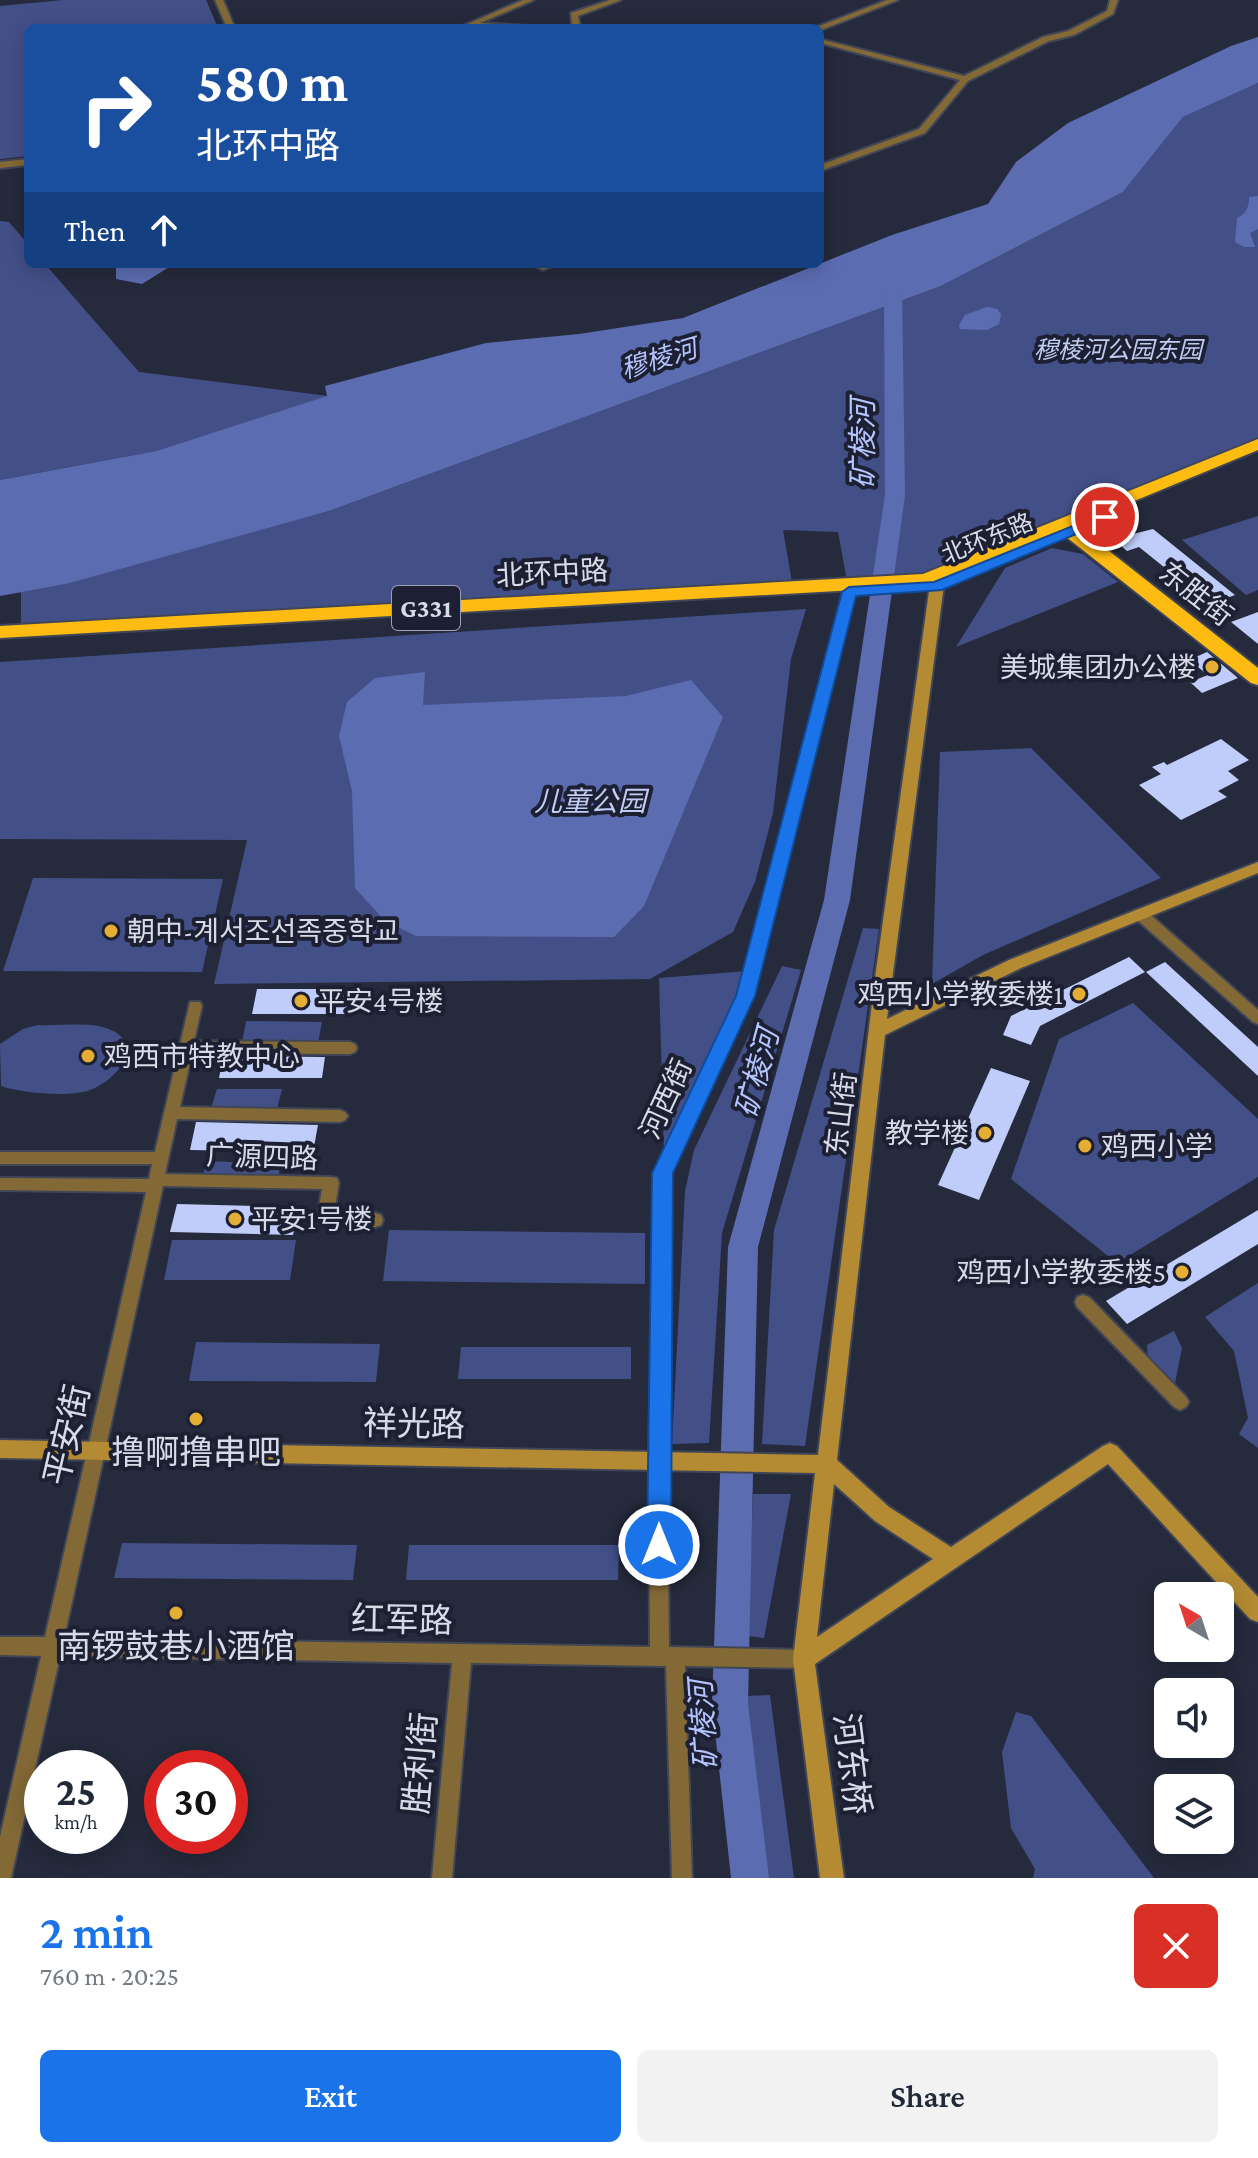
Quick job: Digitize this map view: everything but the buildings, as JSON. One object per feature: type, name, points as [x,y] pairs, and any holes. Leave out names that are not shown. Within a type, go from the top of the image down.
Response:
[{"type":"highway","name":"北环东路","points":[[914,585],[937,582],[1258,444]]},
{"type":"highway","name":"北环东路","points":[[1066,528],[1258,454]]},
{"type":"highway","name":"东胜街","points":[[1066,528],[1258,678]]},
{"type":"highway","name":"北环中路","points":[[0,632],[914,585]]},
{"type":"highway","name":"北环中路","points":[[0,640],[850,588]]},
{"type":"street","points":[[219,0],[229,24]]},
{"type":"street","points":[[472,24],[530,0]]},
{"type":"street","points":[[574,24],[574,15],[617,0]]},
{"type":"street","points":[[824,26],[894,0]]},
{"type":"street","points":[[824,167],[922,131],[965,79],[1046,39],[1071,33],[1110,12],[1114,0]]},
{"type":"street","points":[[824,42],[965,79]]},
{"type":"street","points":[[0,165],[24,162]]},
{"type":"street","name":"东山街","points":[[795,1659],[827,1464],[877,1031],[937,582]]},
{"type":"street","name":"河西街","points":[[682,1878],[666,1657],[658,1461],[662,1173],[746,996],[850,588]]},
{"type":"street","points":[[877,1031],[1015,964],[1258,867]]},
{"type":"street","points":[[1140,914],[1258,1018]]},
{"type":"street","name":"平安街","points":[[1,1878],[195,1006]]},
{"type":"street","points":[[186,1047],[350,1048]]},
{"type":"street","points":[[171,1113],[340,1116]]},
{"type":"street","points":[[0,1158],[162,1158]]},
{"type":"street","name":"广源四路","points":[[0,1184],[331,1183],[325,1219],[375,1220]]},
{"type":"street","points":[[1083,1302],[1180,1402]]},
{"type":"street","name":"祥光路","points":[[0,1449],[827,1464]]},
{"type":"street","points":[[795,1659],[1110,1452],[1258,1612]]},
{"type":"street","points":[[827,1464],[882,1514],[951,1559]]},
{"type":"street","name":"红军路","points":[[0,1646],[795,1659]]},
{"type":"street","name":"胜利街","points":[[442,1878],[462,1653]]},
{"type":"street","name":"河东桥","points":[[795,1659],[832,1878]]},
{"type":"green space","points":[[63,0],[206,0],[216,24],[24,24],[24,156],[0,159],[0,6]]},
{"type":"green space","name":"穆棱河公园东园","points":[[1258,83],[1258,442],[934,575],[847,581],[838,532],[783,530],[792,582],[786,585],[21,624],[21,592],[66,584],[136,562],[329,511],[941,286],[1123,192],[1183,117]]},
{"type":"green space","points":[[0,221],[9,222],[24,239],[24,268],[48,268],[139,372],[328,396],[156,451],[0,480]]},
{"type":"green space","points":[[1258,516],[1258,590],[1246,595],[1182,540]]},
{"type":"green space","points":[[1052,548],[1083,554],[1118,582],[956,647],[1005,568]]},
{"type":"green space","name":"儿童公园","points":[[806,609],[791,659],[773,813],[755,882],[733,932],[650,979],[214,984],[247,840],[0,839],[0,662]]},
{"type":"green space","points":[[1031,748],[1161,878],[983,955],[932,984],[940,752]]},
{"type":"green space","points":[[33,878],[223,879],[202,972],[3,971]]},
{"type":"green space","points":[[863,928],[879,929],[805,1446],[762,1444],[774,1230]]},
{"type":"green space","points":[[782,966],[801,970],[722,1233],[709,1443],[672,1444],[685,1191],[694,1150]]},
{"type":"green space","points":[[747,971],[741,998],[664,1152],[659,978]]},
{"type":"green space","name":"鸡西小学","points":[[1133,1003],[1258,1119],[1258,1177],[1117,1263],[1011,1179],[1059,1039]]},
{"type":"green space","points":[[246,1021],[322,1022],[318,1043],[242,1043]]},
{"type":"green space","points":[[38,1025],[106,1028],[126,1043],[124,1062],[98,1087],[78,1093],[20,1091],[1,1086],[0,1044],[23,1029]]},
{"type":"green space","points":[[217,1089],[282,1089],[277,1109],[211,1108]]},
{"type":"green space","points":[[207,1161],[281,1164],[278,1177],[203,1174]]},
{"type":"green space","points":[[389,1230],[645,1233],[645,1284],[383,1281]]},
{"type":"green space","points":[[172,1240],[296,1240],[290,1280],[164,1280]]},
{"type":"green space","points":[[1258,1283],[1258,1448],[1239,1434],[1248,1418],[1234,1351],[1205,1317]]},
{"type":"green space","points":[[1174,1331],[1182,1348],[1175,1383],[1148,1359],[1147,1345]]},
{"type":"green space","points":[[196,1342],[380,1344],[376,1382],[189,1381]]},
{"type":"green space","points":[[461,1347],[631,1347],[631,1379],[458,1379]]},
{"type":"green space","points":[[753,1494],[791,1494],[764,1638],[748,1636]]},
{"type":"green space","points":[[122,1543],[357,1545],[353,1580],[114,1578]]},
{"type":"green space","points":[[409,1545],[619,1545],[618,1580],[406,1580]]},
{"type":"green space","points":[[770,1695],[794,1878],[766,1878],[744,1696]]},
{"type":"green space","points":[[1016,1712],[1031,1716],[1154,1878],[1033,1878],[1035,1869],[1011,1828],[1002,1752]]},
{"type":"water","name":"穆棱河","points":[[1258,37],[1258,83],[1183,117],[1123,192],[941,286],[329,511],[66,584],[0,596],[0,480],[156,451],[327,396],[325,386],[486,343],[579,334],[683,318],[809,268],[824,268],[824,262],[892,235],[988,204],[1016,162],[1068,123],[1231,46]]},
{"type":"water","points":[[1258,196],[1258,229],[1250,233],[1255,247],[1244,247],[1235,242],[1237,218],[1246,210],[1249,197]]},
{"type":"water","points":[[116,268],[168,268],[142,284],[116,279]]},
{"type":"water","points":[[987,307],[997,309],[1001,314],[999,324],[987,330],[960,329],[965,315]]},
{"type":"water","points":[[425,672],[423,705],[626,696],[691,680],[723,717],[644,906],[614,937],[416,936],[385,921],[355,888],[352,791],[339,736],[347,702],[375,678]]},
{"type":"waterway","name":"矿棱河","points":[[750,1878],[730,1704],[743,1247],[837,900],[895,495],[893,288]]},
{"type":"place","name":"美城集团办公楼","points":[[1212,667]]},
{"type":"place","name":"朝中-계서조선족중학교","points":[[111,931]]},
{"type":"place","name":"鸡西小学教委楼1","points":[[1079,994]]},
{"type":"place","name":"平安4号楼","points":[[301,1001]]},
{"type":"place","name":"鸡西市特教中心","points":[[88,1056]]},
{"type":"place","name":"教学楼","points":[[985,1133]]},
{"type":"place","name":"鸡西小学","points":[[1085,1146]]},
{"type":"place","name":"平安1号楼","points":[[235,1219]]},
{"type":"place","name":"鸡西小学教委楼5","points":[[1182,1272]]},
{"type":"place","name":"撸啊撸串吧","points":[[196,1419]]},
{"type":"place","name":"南锣鼓巷小酒馆","points":[[176,1613]]},
{"type":"route","points":[[659,1545],[662,1173],[746,996],[849,592],[937,586],[1105,517]]}]
